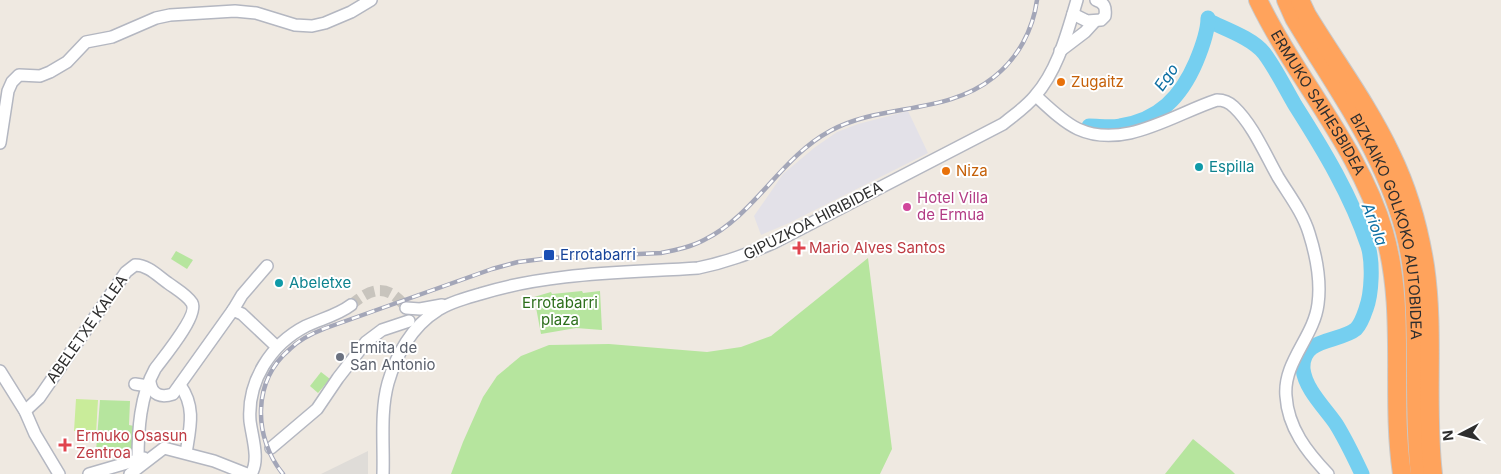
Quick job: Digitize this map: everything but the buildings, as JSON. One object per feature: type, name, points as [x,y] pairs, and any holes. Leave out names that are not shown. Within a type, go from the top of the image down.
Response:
[{"type":"highway","name":"ERMUKO SAIHESBIDEA","points":[[1258,0],[1272,30],[1337,132],[1364,180],[1385,234],[1392,263],[1396,298],[1398,335],[1397,407],[1402,474]]},
{"type":"highway","name":"BIZKAIKO GOLKOKO AUTOBIDEA","points":[[1286,0],[1300,11],[1373,121],[1391,155],[1418,229],[1425,268],[1428,301],[1428,409],[1433,474]]},
{"type":"highway","name":"BIZKAIKO GOLKOKO AUTOBIDEA","points":[[1300,11],[1380,160],[1405,230],[1412,268],[1415,301],[1416,418],[1420,474]]},
{"type":"street","points":[[0,143],[8,91],[12,82],[19,76],[30,74],[40,76],[50,72],[67,62],[86,42],[112,37],[170,14],[235,11],[256,13],[294,25],[312,26],[325,23],[351,12],[371,0]]},
{"type":"street","points":[[1076,1],[1088,0]]},
{"type":"street","name":"GIPUZKOA HIRIBIDEA","points":[[383,474],[385,401],[396,360],[408,338],[437,310],[452,303],[511,285],[542,279],[698,268],[739,258],[775,242],[1003,124],[1025,107],[1045,83],[1060,51],[1076,1]]},
{"type":"street","points":[[1072,14],[1087,21],[1101,20],[1105,16],[1105,5],[1099,1]]},
{"type":"street","points":[[1060,51],[1085,32],[1095,21]]},
{"type":"street","points":[[1036,96],[1076,128],[1098,134],[1126,134],[1217,100],[1224,100],[1234,106],[1250,127],[1304,220],[1313,250],[1318,303],[1314,322],[1288,375],[1286,394],[1288,412],[1299,439],[1328,474]]},
{"type":"street","name":"ABELETXE KALEA","points":[[24,411],[39,398],[126,272],[135,265],[151,270],[183,294],[193,307],[191,317],[155,369],[149,384]]},
{"type":"street","points":[[149,384],[153,391],[161,396],[173,394],[242,295],[267,266]]},
{"type":"street","points":[[408,308],[430,308],[452,303]]},
{"type":"street","points":[[251,474],[254,468],[250,419],[252,397],[255,383],[262,367],[277,347],[303,327],[339,313],[351,305]]},
{"type":"street","points":[[408,308],[408,338]]},
{"type":"street","points":[[408,308],[414,314],[414,327],[408,338]]},
{"type":"street","points":[[233,310],[242,314],[277,347]]},
{"type":"street","points":[[271,448],[318,409],[338,378],[366,342],[382,330],[409,321]]},
{"type":"street","points":[[0,372],[59,474]]},
{"type":"street","points":[[135,384],[149,384]]},
{"type":"street","points":[[137,464],[140,413],[149,384]]},
{"type":"street","points":[[180,385],[188,396],[191,408],[186,453]]},
{"type":"street","points":[[89,474],[137,464],[164,448],[214,461],[247,474]]},
{"type":"shaded area","points":[[908,111],[928,153],[789,223],[761,235],[754,216],[783,174],[837,132],[858,124]]},
{"type":"shaded area","points":[[368,451],[368,474],[321,474]]},
{"type":"green space","points":[[176,251],[193,260],[187,269],[171,259]]},
{"type":"green space","points":[[868,258],[892,449],[880,474],[451,474],[483,397],[497,376],[521,356],[549,345],[609,344],[707,352],[741,347],[771,336]]},
{"type":"green space","name":"Errotabarri plaza","points":[[582,291],[583,293],[600,291],[602,330],[576,328],[541,334],[534,297],[551,292],[552,294]]},
{"type":"green space","points":[[321,372],[330,379],[318,393],[310,386]]},
{"type":"green space","points":[[76,399],[98,400],[96,433],[74,431]]},
{"type":"green space","points":[[100,400],[130,401],[129,425],[134,426],[132,449],[99,456],[96,451]]},
{"type":"green space","points":[[1193,439],[1232,471],[1235,474],[1165,474]]},
{"type":"waterway","name":"Ego","points":[[1089,126],[1112,127],[1134,123],[1167,105],[1176,96],[1190,75],[1206,35],[1208,18]]},
{"type":"waterway","name":"Ariola","points":[[1209,21],[1238,34],[1253,43],[1264,53],[1336,173],[1368,246],[1371,260],[1371,286],[1368,302],[1360,322],[1356,329],[1349,333],[1314,346],[1308,351],[1304,359],[1303,369],[1307,384],[1336,424],[1362,474]]},
{"type":"tunnel","points":[[351,305],[366,294],[379,290],[392,294],[405,306]]},
{"type":"railway","points":[[283,474],[273,459],[262,427],[263,393],[269,377],[278,362],[302,339],[326,328],[492,269],[518,262],[550,258],[661,253],[699,242],[722,229],[738,216],[796,156],[812,142],[830,131],[850,122],[871,116],[956,98],[976,89],[994,77],[1010,61],[1023,43],[1032,22],[1037,0]]},
{"type":"place","name":"Zugaitz","points":[[1061,82]]},
{"type":"place","name":"Espilla","points":[[1199,167]]},
{"type":"place","name":"Niza","points":[[946,171]]},
{"type":"place","name":"Hotel Villa de Ermua","points":[[907,207]]},
{"type":"place","name":"Mario Alves Santos","points":[[799,248]]},
{"type":"place","name":"Errotabarri","points":[[549,255]]},
{"type":"place","name":"Abeletxe","points":[[279,283]]},
{"type":"place","name":"Ermita de San Antonio","points":[[340,357]]},
{"type":"place","name":"Ermuko Osasun Zentroa","points":[[65,445]]}]
